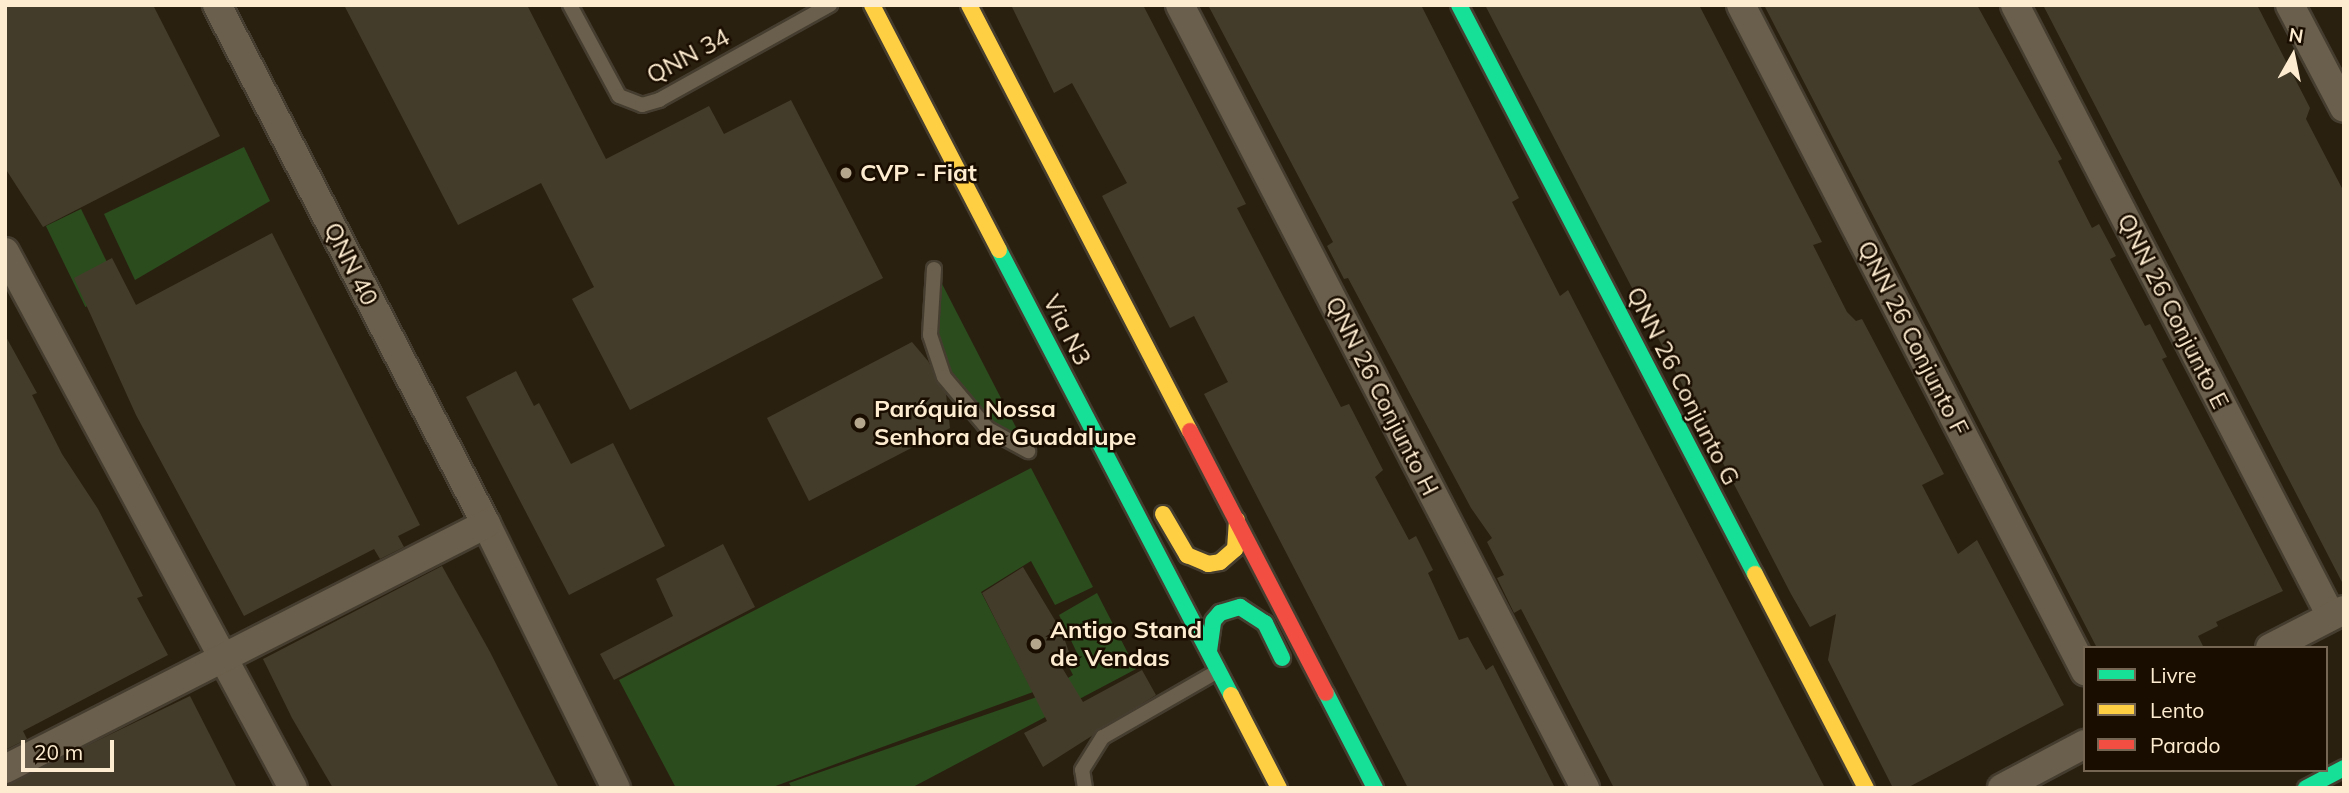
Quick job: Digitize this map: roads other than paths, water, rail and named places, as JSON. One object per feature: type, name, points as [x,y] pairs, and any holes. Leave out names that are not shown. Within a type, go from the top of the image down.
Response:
[{"type":"main road","name":"Via N3","points":[[873,5],[1279,788]]},
{"type":"main road","points":[[969,5],[1375,788]]},
{"type":"main road","name":"QNN 26 Conjunto G","points":[[1459,5],[1866,788]]},
{"type":"main road","points":[[993,235],[1062,332]]},
{"type":"main road","points":[[1155,498],[1180,546],[1197,561],[1208,564],[1228,557],[1239,540],[1237,520]]},
{"type":"main road","points":[[1209,650],[1208,630],[1220,613],[1240,607],[1249,610],[1265,623],[1293,680]]},
{"type":"main road","points":[[2306,788],[2344,768]]},
{"type":"street","name":"QNN 40","points":[[216,5],[486,524],[616,788]]},
{"type":"street","name":"QNN 26 Conjunto H","points":[[1180,5],[1585,788]]},
{"type":"street","name":"QNN 26 Conjunto F","points":[[1741,5],[2083,667]]},
{"type":"street","name":"QNN 26 Conjunto E","points":[[2015,5],[2337,613]]},
{"type":"street","points":[[2290,5],[2344,108]]},
{"type":"street","points":[[8,263],[292,788]]},
{"type":"street","points":[[5,769],[486,524]]},
{"type":"street","points":[[2274,646],[2337,613]]},
{"type":"street","points":[[2002,788],[2083,745]]},
{"type":"lane","name":"QNN 34","points":[[570,5],[619,96],[642,104],[659,100],[830,5]]},
{"type":"lane","points":[[934,269],[930,335],[944,377],[988,429],[1028,451]]},
{"type":"lane","points":[[1086,788],[1082,770],[1103,737],[1217,671]]},
{"type":"place","name":"CVP - Fiat","points":[[846,173]]},
{"type":"place","name":"Paróquia Nossa Senhora de Guadalupe","points":[[860,423]]},
{"type":"place","name":"Antigo Stand de Vendas","points":[[1036,644]]}]
